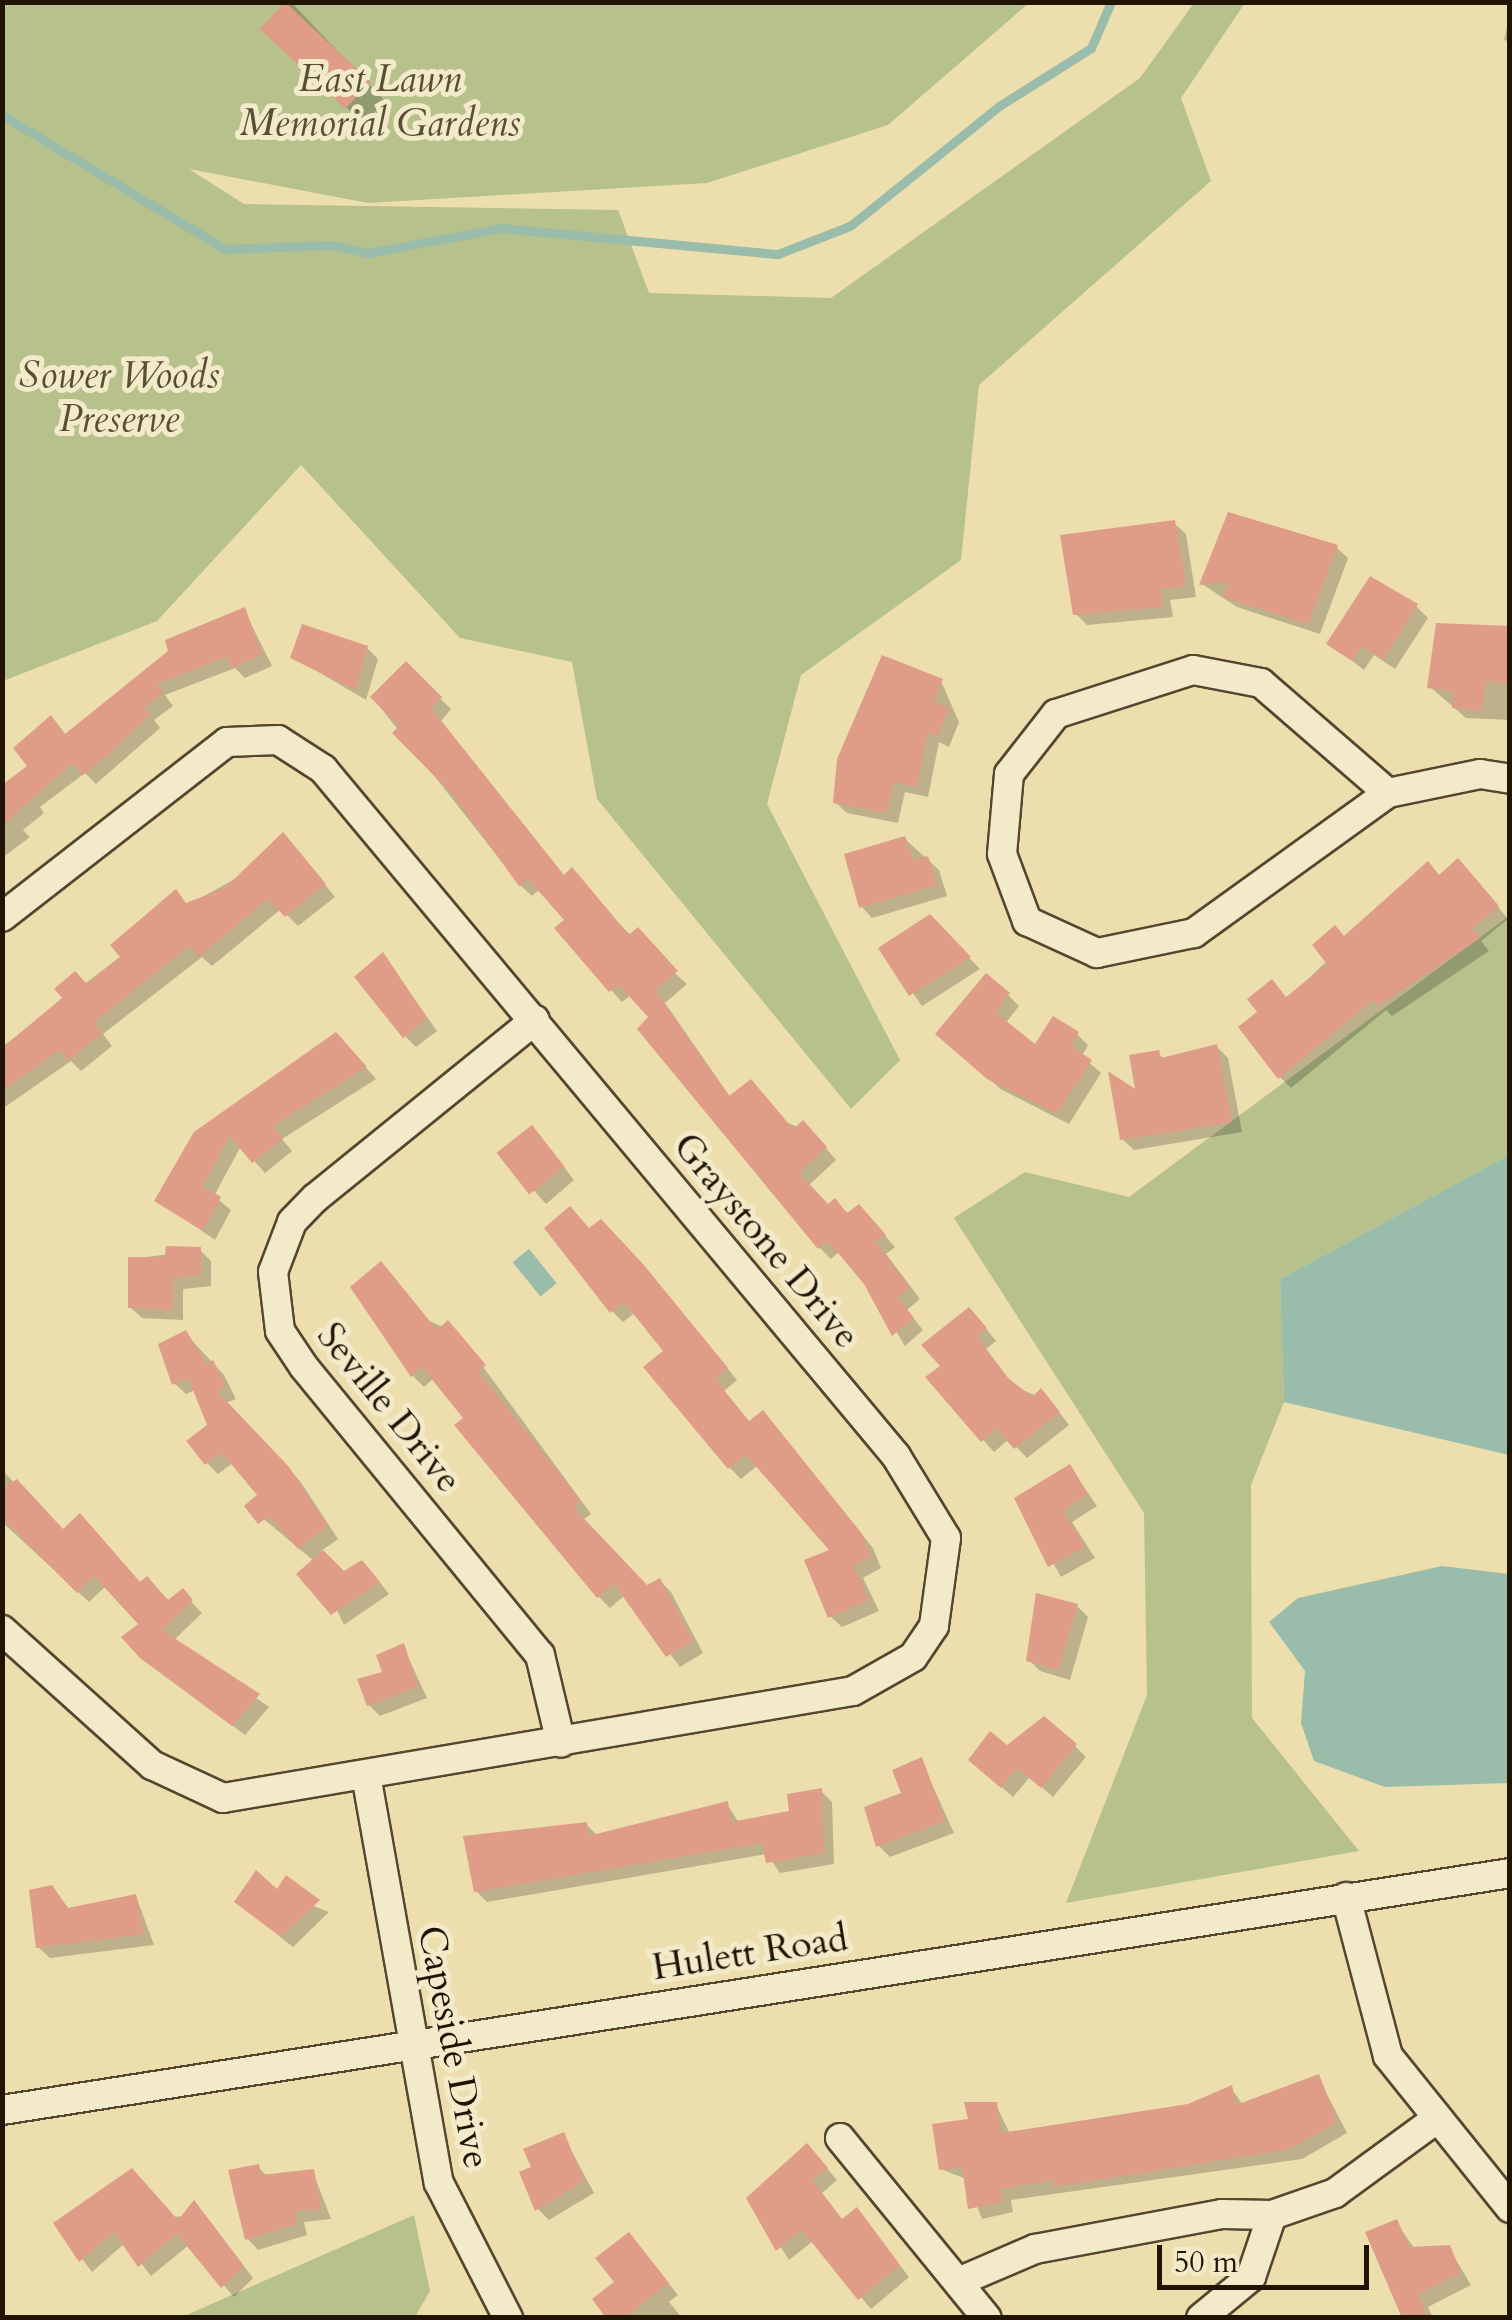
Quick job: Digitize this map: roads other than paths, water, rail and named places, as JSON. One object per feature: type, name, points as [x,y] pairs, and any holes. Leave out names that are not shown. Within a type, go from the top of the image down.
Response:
[{"type":"street","points":[[1388,794],[1261,683],[1193,670],[1056,714],[1010,774],[1002,854],[1027,921],[1098,953],[1194,933],[1388,794],[1480,774],[1510,778]]},
{"type":"street","name":"Graystone Drive","points":[[2,918],[227,742],[278,740],[323,769],[896,1456],[946,1538],[934,1626],[888,1677],[801,1704],[223,1798],[192,1790],[2,1630]]},
{"type":"street","name":"Seville Drive","points":[[535,1020],[315,1198],[292,1222],[272,1272],[280,1331],[304,1367],[540,1655],[561,1744]]},
{"type":"street","name":"Capeside Drive","points":[[366,1775],[411,2044],[450,2216],[508,2318]]},
{"type":"street","name":"Hulett Road","points":[[2,2110],[1510,1873]]},
{"type":"street","points":[[1346,1897],[1388,2056],[1510,2208]]},
{"type":"street","points":[[958,2282],[1035,2249],[1222,2214],[1272,2215],[1334,2193],[1438,2118]]},
{"type":"street","points":[[840,2138],[987,2318]]},
{"type":"street","points":[[1202,2318],[1251,2277],[1272,2215]]},
{"type":"waterway","points":[[2,115],[225,249],[331,245],[368,253],[501,228],[778,254],[850,226],[999,106],[1091,48],[1111,2]]},
{"type":"park label","name":"East Lawn Memorial Gardens","points":[[380,102]]},
{"type":"park label","name":"Sower Woods Preserve","points":[[119,398]]}]
